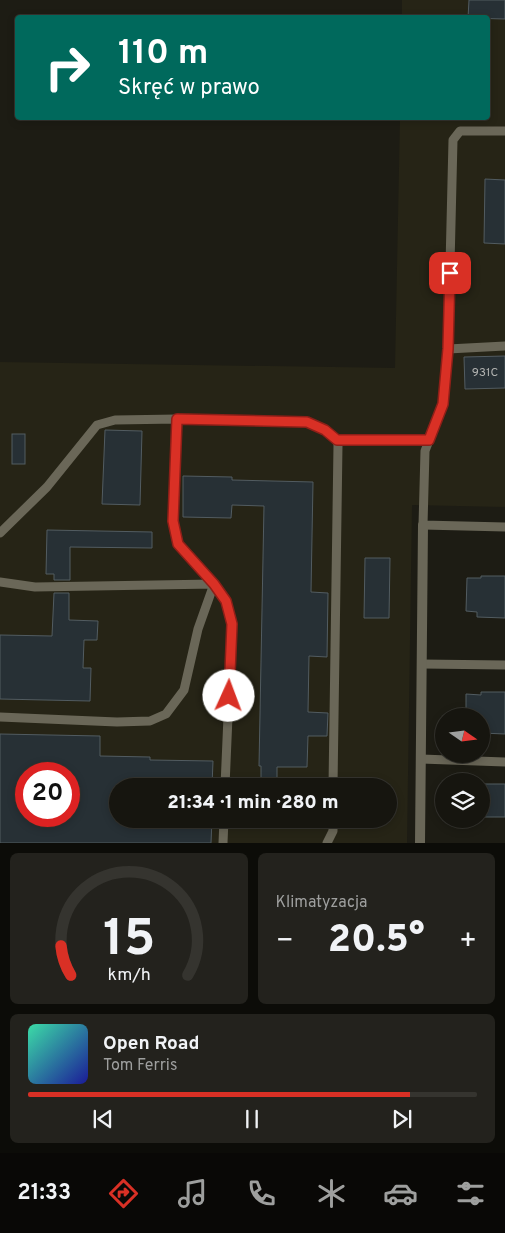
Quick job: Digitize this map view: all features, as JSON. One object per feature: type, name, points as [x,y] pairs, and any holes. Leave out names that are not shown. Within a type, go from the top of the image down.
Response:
[{"type":"street","points":[[420,843],[423,525]]},
{"type":"lane","points":[[505,131],[460,131],[452,140],[448,349],[443,404],[426,451],[423,525],[505,527]]},
{"type":"lane","points":[[448,349],[505,346]]},
{"type":"lane","points":[[0,532],[47,487],[97,425],[115,420],[177,419],[307,422],[325,430],[337,440],[429,440]]},
{"type":"lane","points":[[177,419],[173,521],[178,544],[214,584],[226,601],[232,624],[225,778]]},
{"type":"lane","points":[[333,778],[337,440]]},
{"type":"lane","points":[[0,582],[35,587],[214,584]]},
{"type":"lane","points":[[0,717],[117,722],[150,721],[166,714],[184,690],[198,629],[214,584]]},
{"type":"lane","points":[[422,664],[505,665]]},
{"type":"lane","points":[[421,759],[505,762]]},
{"type":"lane","points":[[223,843],[224,828]]},
{"type":"lane","points":[[327,843],[333,828]]},
{"type":"shaded area","points":[[402,0],[505,0],[505,507],[412,505],[407,843],[0,843],[0,362],[395,368],[400,120],[490,120],[490,15],[402,15]]},
{"type":"building","points":[[469,0],[505,0],[505,19],[490,19],[490,15],[468,15]]},
{"type":"building","points":[[485,179],[505,180],[505,244],[484,243]]},
{"type":"building","points":[[505,356],[505,388],[465,389],[464,357]]},
{"type":"building","points":[[105,430],[142,431],[140,505],[102,504]]},
{"type":"building","points":[[12,434],[25,434],[25,464],[12,464]]},
{"type":"building","points":[[183,476],[232,477],[232,480],[313,482],[311,592],[328,593],[327,657],[309,656],[308,712],[328,713],[327,736],[308,736],[307,767],[277,767],[277,778],[261,778],[261,766],[259,766],[264,506],[232,505],[231,518],[183,517]]},
{"type":"building","points":[[47,530],[152,532],[152,548],[70,547],[70,580],[54,580],[54,574],[46,574]]},
{"type":"building","points":[[365,558],[390,558],[389,618],[364,618]]},
{"type":"building","points":[[481,576],[505,576],[505,618],[477,617],[477,612],[466,611],[467,578],[481,578]]},
{"type":"building","points":[[54,593],[69,593],[69,620],[98,621],[97,640],[84,640],[83,668],[91,668],[90,701],[0,699],[0,635],[52,636]]},
{"type":"building","points":[[481,692],[505,692],[505,734],[490,733],[490,708],[466,708],[466,694],[481,695]]},
{"type":"building","points":[[0,734],[100,736],[100,756],[150,757],[150,760],[213,761],[212,778],[109,778],[109,828],[212,828],[211,843],[0,843]]},
{"type":"building","points":[[490,784],[505,784],[505,817],[490,817]]},
{"type":"route","points":[[229,696],[232,624],[226,601],[214,584],[178,544],[173,521],[177,419],[307,422],[325,430],[337,440],[429,440],[443,404],[448,349],[450,273]]}]
